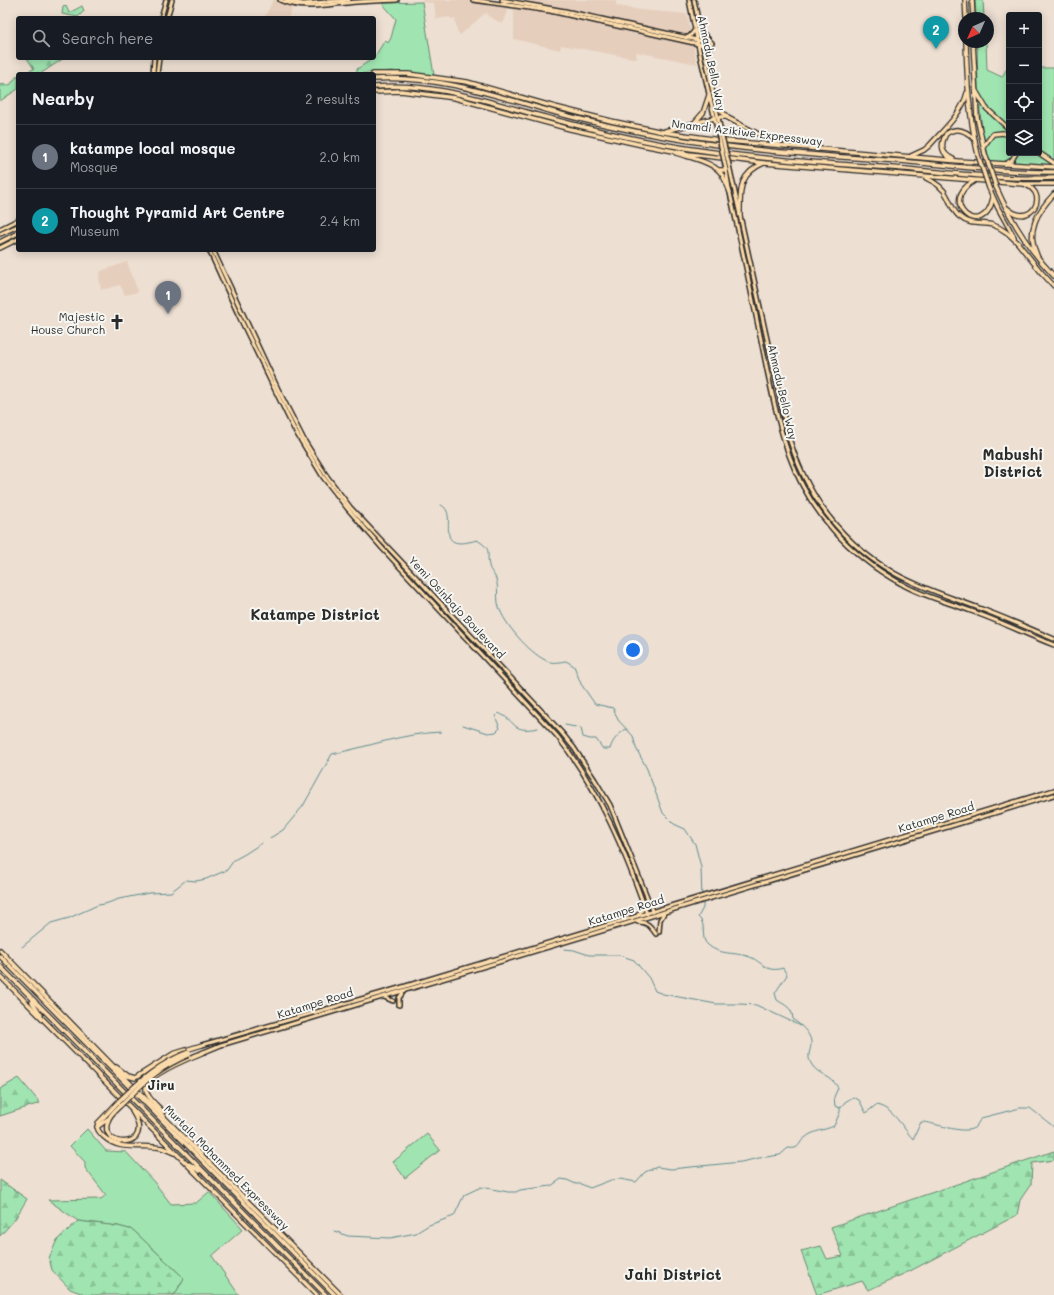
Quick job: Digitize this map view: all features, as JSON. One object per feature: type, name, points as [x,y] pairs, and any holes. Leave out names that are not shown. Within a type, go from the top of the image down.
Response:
[{"type":"highway","points":[[965,0],[966,12]]},
{"type":"highway","points":[[972,0],[973,12]]},
{"type":"highway","points":[[966,48],[971,118],[978,154],[993,197],[1018,243]]},
{"type":"highway","points":[[973,48],[977,117],[983,147],[996,187],[1023,239],[1054,276]]},
{"type":"highway","name":"Nnamdi Azikiwe Expressway","points":[[376,74],[408,74],[467,82],[554,107],[611,121],[663,132],[727,141],[862,154],[1004,165],[1054,167]]},
{"type":"highway","name":"Nnamdi Azikiwe Expressway","points":[[376,79],[388,78],[428,81],[461,86],[488,92],[590,121],[676,139],[741,148],[1007,170],[1054,172]]},
{"type":"highway","name":"Nnamdi Azikiwe Expressway","points":[[376,87],[410,87],[447,91],[562,122],[618,135],[718,153],[856,166],[1013,178],[1054,178]]},
{"type":"highway","points":[[975,88],[986,108],[1006,126]]},
{"type":"highway","points":[[908,157],[924,150],[942,132],[962,107],[968,90]]},
{"type":"highway","points":[[376,92],[401,91],[455,98],[570,129],[671,151],[764,163],[1023,184],[1054,184]]},
{"type":"highway","points":[[694,123],[703,113],[708,95]]},
{"type":"highway","points":[[469,96],[484,105]]},
{"type":"highway","points":[[716,105],[726,117],[782,147]]},
{"type":"highway","points":[[663,132],[716,117],[726,117]]},
{"type":"highway","points":[[590,121],[611,121]]},
{"type":"highway","points":[[958,161],[950,158],[943,150],[942,145],[946,134],[955,129],[960,129],[965,131],[975,140]]},
{"type":"highway","points":[[983,147],[993,134],[1006,134]]},
{"type":"highway","points":[[604,137],[618,135]]},
{"type":"highway","points":[[671,151],[719,170],[730,192]]},
{"type":"highway","points":[[805,154],[825,151]]},
{"type":"highway","points":[[862,154],[880,160]]},
{"type":"highway","points":[[1042,155],[1054,163]]},
{"type":"highway","points":[[1004,165],[1012,160],[1014,156]]},
{"type":"highway","points":[[740,215],[739,198],[745,179],[751,170],[764,163]]},
{"type":"highway","points":[[856,166],[872,172]]},
{"type":"highway","points":[[719,170],[725,167]]},
{"type":"highway","points":[[924,176],[943,188],[952,207],[960,217],[971,223],[991,224],[1002,228],[1018,243],[1054,286]]},
{"type":"highway","points":[[974,180],[964,188],[960,198],[960,205],[964,214],[975,218],[984,216],[990,210],[993,197]]},
{"type":"highway","points":[[1004,205],[1019,215],[1024,215],[1032,211],[1037,202],[1035,194],[1029,187],[1023,184]]},
{"type":"highway","points":[[1040,261],[1032,243],[1032,229],[1036,219],[1054,194]]},
{"type":"highway","points":[[0,229],[16,221]]},
{"type":"highway","points":[[0,234],[16,227]]},
{"type":"highway","points":[[0,242],[16,235]]},
{"type":"highway","points":[[0,248],[16,240]]},
{"type":"highway","name":"Murtala Mohammed Expressway","points":[[0,950],[341,1295]]},
{"type":"highway","name":"Murtala Mohammed Expressway","points":[[0,956],[335,1295]]},
{"type":"highway","name":"Murtala Mohammed Expressway","points":[[0,966],[326,1295]]},
{"type":"highway","points":[[0,976],[316,1295]]},
{"type":"highway","points":[[32,990],[60,1012]]},
{"type":"highway","points":[[27,994],[47,1024]]},
{"type":"highway","points":[[113,1066],[119,1068],[128,1076],[135,1078],[173,1054],[202,1045]]},
{"type":"highway","points":[[189,1054],[202,1045]]},
{"type":"highway","points":[[97,1127],[108,1119],[140,1081],[162,1064],[189,1054],[204,1052]]},
{"type":"highway","points":[[168,1120],[147,1093],[146,1088],[148,1084],[164,1070],[204,1052]]},
{"type":"highway","points":[[97,1127],[98,1123],[121,1103]]},
{"type":"highway","points":[[108,1119],[108,1130],[113,1139],[122,1142],[131,1140],[137,1133],[139,1124],[128,1105]]},
{"type":"highway","points":[[97,1127],[103,1136],[115,1144],[124,1146],[162,1148],[178,1156]]},
{"type":"highway","points":[[191,1144],[209,1168]]},
{"type":"highway","points":[[182,1160],[206,1175]]},
{"type":"highway","points":[[308,1278],[312,1277],[314,1273]]},
{"type":"highway","points":[[316,1286],[318,1282],[322,1282]]},
{"type":"main road","points":[[161,16],[166,0]]},
{"type":"main road","points":[[168,16],[172,0]]},
{"type":"main road","points":[[280,0],[296,6],[308,7],[397,0]]},
{"type":"main road","points":[[286,0],[308,4],[349,0]]},
{"type":"main road","points":[[473,0],[550,11],[696,43],[702,43]]},
{"type":"main road","points":[[502,0],[565,11],[686,38],[696,43]]},
{"type":"main road","name":"Ahmadu Bello Way","points":[[689,0],[696,43],[708,95],[716,117],[729,165],[790,444],[804,479],[821,507],[854,543],[893,572],[921,586],[983,609],[1054,639]]},
{"type":"main road","name":"Ahmadu Bello Way","points":[[694,0],[716,105],[716,117]]},
{"type":"main road","points":[[686,38],[695,30]]},
{"type":"main road","points":[[700,30],[711,45],[706,57]]},
{"type":"main road","points":[[153,72],[154,60]]},
{"type":"main road","points":[[157,72],[159,60]]},
{"type":"main road","name":"Ahmadu Bello Way","points":[[720,132],[730,192],[780,425],[796,473],[817,510],[831,528],[850,548],[871,565],[901,584],[1005,624],[1054,645]]},
{"type":"main road","points":[[210,252],[240,313]]},
{"type":"main road","points":[[214,252],[240,313]]},
{"type":"main road","name":"Yemi Osinbajo Boulevard","points":[[240,313],[304,440],[326,475],[350,507],[561,732],[583,761],[610,805],[650,904],[653,916]]},
{"type":"main road","name":"Yemi Osinbajo Boulevard","points":[[240,313],[294,430],[323,477],[382,548],[557,736],[587,778],[603,806],[618,840],[642,898],[648,917]]},
{"type":"main road","name":"Katampe Road","points":[[204,1052],[275,1027],[652,911],[1054,790]]},
{"type":"main road","name":"Katampe Road","points":[[202,1045],[275,1027],[382,997],[1054,795]]},
{"type":"main road","points":[[618,840],[624,838]]},
{"type":"main road","points":[[636,916],[642,910],[642,898]]},
{"type":"main road","points":[[650,904],[656,908],[662,908]]},
{"type":"main road","points":[[634,922],[645,922],[657,933],[660,920],[665,912]]},
{"type":"main road","points":[[399,1005],[399,998],[404,990]]},
{"type":"main road","points":[[382,997],[394,1001]]},
{"type":"shaded area","points":[[273,0],[293,7],[289,16],[265,16]]},
{"type":"shaded area","points":[[422,0],[616,0],[616,4],[618,6],[641,10],[687,14],[697,64],[636,52],[637,59],[561,45],[560,50],[514,39],[514,7],[509,7],[503,24],[488,16],[488,13],[483,15],[460,35],[457,31],[455,18],[451,19],[450,17],[436,19],[434,3],[422,2]]},
{"type":"shaded area","points":[[127,262],[138,292],[125,295],[120,285],[101,290],[99,276],[101,271]]},
{"type":"green space","points":[[975,0],[983,0],[984,12],[976,12]]},
{"type":"green space","points":[[422,2],[434,75],[391,71],[357,72],[357,69],[371,60],[376,60],[376,55],[385,40],[388,43],[391,38],[396,19],[382,3]]},
{"type":"green space","points":[[66,6],[69,13],[82,6],[84,11],[79,16],[62,14],[63,7]]},
{"type":"green space","points":[[977,48],[986,48],[987,70],[1002,77],[1006,70],[1006,156],[1042,156],[1042,68],[1054,68],[1054,164],[1045,165],[990,162],[982,131],[978,89]]},
{"type":"green space","points":[[28,60],[61,60],[43,72],[26,72],[34,69]]},
{"type":"green space","points":[[16,78],[16,90],[0,101],[0,84],[10,85]]},
{"type":"green space","points":[[19,1078],[40,1103],[0,1116],[0,1089]]},
{"type":"green space","points":[[87,1129],[106,1151],[126,1152],[154,1182],[171,1204],[196,1203],[209,1192],[243,1229],[212,1256],[239,1295],[172,1295],[175,1294],[184,1278],[133,1230],[118,1226],[78,1221],[48,1200],[101,1199],[106,1195],[85,1168],[85,1162],[70,1146]]},
{"type":"green space","points":[[427,1134],[440,1150],[405,1178],[393,1162]]},
{"type":"green space","points":[[1054,1151],[1054,1160],[1032,1163],[1031,1184],[1020,1200],[1017,1215],[910,1271],[868,1290],[862,1281],[817,1295],[801,1251],[821,1246],[827,1259],[843,1256],[831,1227]]},
{"type":"green space","points":[[0,1180],[27,1199],[15,1219],[0,1236]]},
{"type":"green space","points":[[78,1221],[118,1226],[133,1230],[184,1278],[175,1294],[86,1295],[70,1289],[52,1270],[49,1258],[57,1240]]},
{"type":"waterway","points":[[441,505],[446,510],[448,516],[448,531],[454,542],[462,543],[477,540],[487,549],[490,570],[497,582],[499,607],[506,621],[518,637],[532,651],[547,661],[566,661],[574,666],[581,684],[595,704],[613,708],[618,720],[633,736],[636,748],[647,769],[663,813],[674,824],[685,829],[695,844],[701,867],[702,900]]},
{"type":"waterway","points":[[463,725],[488,733],[496,732],[500,728],[495,716],[498,713],[518,728],[538,728]]},
{"type":"waterway","points":[[565,725],[581,728],[583,737],[596,739],[603,749],[610,749],[616,738],[626,729]]},
{"type":"waterway","points":[[270,838],[283,830],[303,806],[332,754],[413,735],[441,732]]},
{"type":"waterway","points":[[22,947],[51,923],[69,918],[98,905],[149,893],[171,892],[186,880],[196,881],[206,879],[227,870],[234,860],[262,843]]},
{"type":"waterway","points":[[703,903],[703,908],[698,917],[703,923],[704,939],[708,945],[721,952],[747,956],[768,968],[783,968],[787,975],[775,993],[777,1000],[788,1007],[793,1019],[804,1028],[810,1037],[811,1044],[809,1058],[812,1065],[836,1084],[838,1088],[834,1097],[835,1106],[840,1108],[845,1102],[853,1097],[859,1100],[866,1113],[876,1105],[882,1107],[897,1119],[913,1139],[921,1122],[955,1129],[969,1130],[974,1128],[981,1118],[1020,1108],[1030,1108],[1054,1127]]},
{"type":"waterway","points":[[564,949],[574,950],[589,955],[619,955],[634,960],[649,978],[655,991],[663,994],[716,1004],[756,1005],[801,1026]]},
{"type":"waterway","points":[[334,1231],[348,1236],[390,1238],[416,1233],[429,1225],[454,1216],[464,1195],[481,1187],[516,1192],[520,1190],[551,1186],[561,1179],[590,1188],[611,1180],[620,1179],[636,1182],[645,1172],[657,1167],[671,1169],[741,1162],[780,1155],[788,1148],[797,1147],[803,1139],[809,1135],[834,1126],[840,1112],[840,1108]]},
{"type":"place","name":"Thought Pyramid Art Centre","points":[[936,49]]},
{"type":"place","name":"katampe local mosque","points":[[168,314]]},
{"type":"place","name":"Majestic House Church","points":[[117,322]]},
{"type":"district","name":"Mabushi District","points":[[1013,462]]},
{"type":"district","name":"Katampe District","points":[[315,614]]},
{"type":"district","name":"Jiru","points":[[161,1084]]},
{"type":"district","name":"Jahi District","points":[[673,1274]]}]
